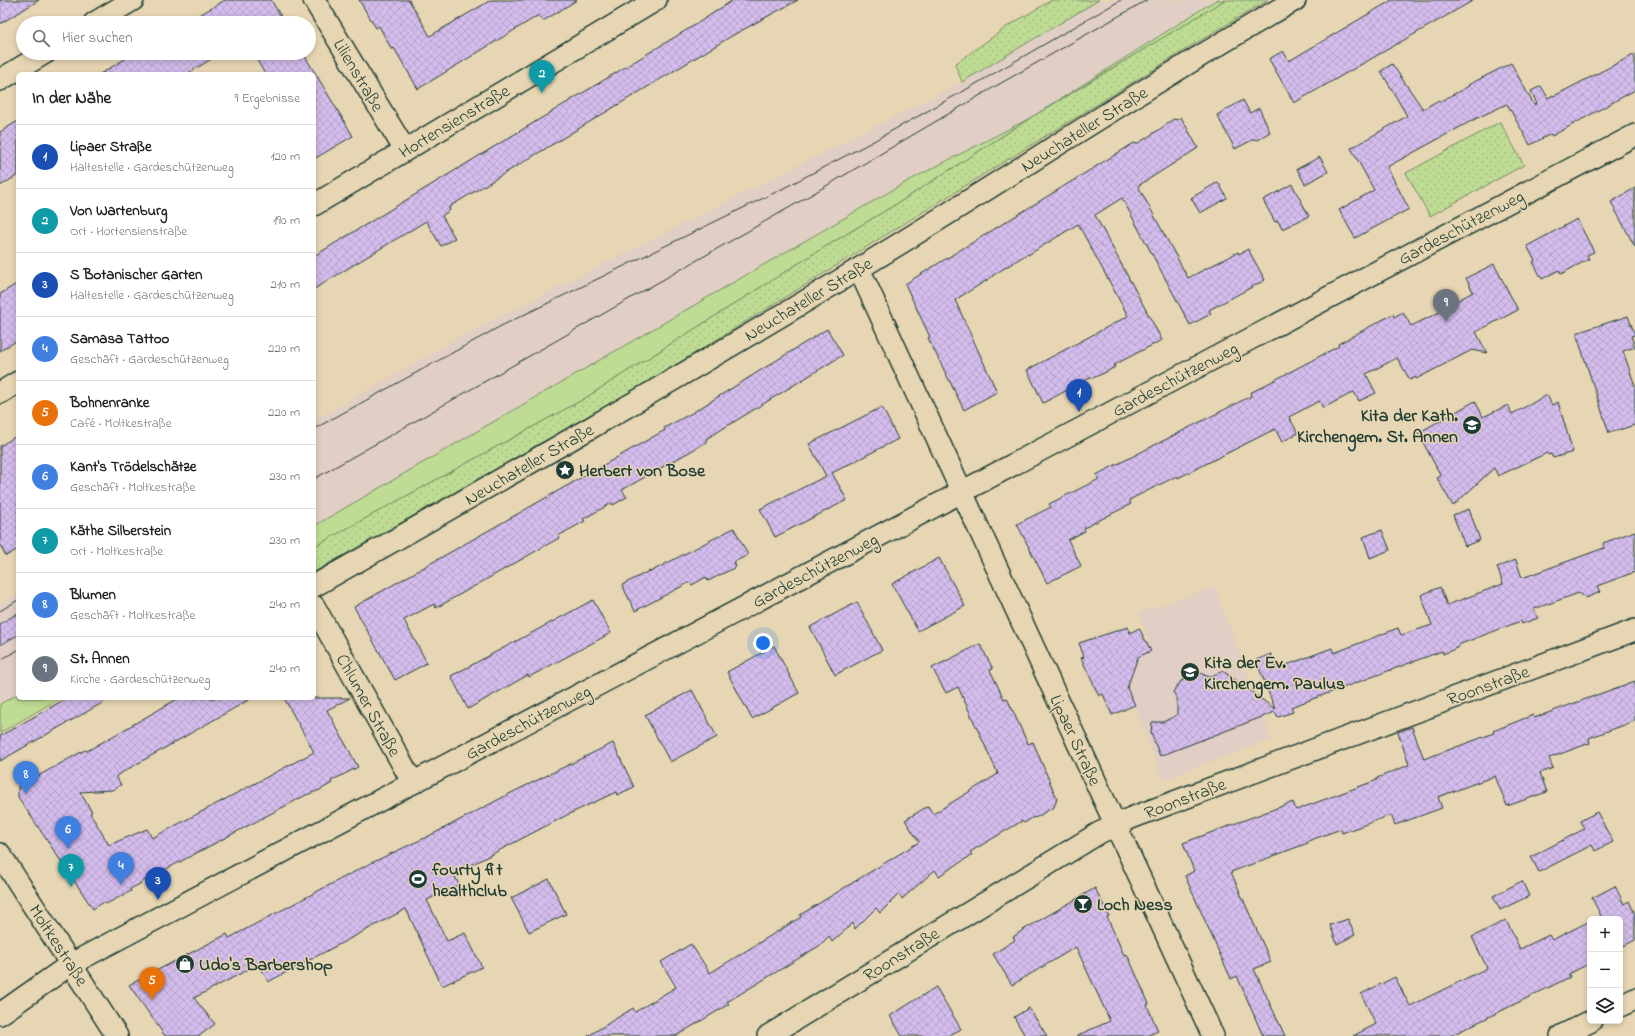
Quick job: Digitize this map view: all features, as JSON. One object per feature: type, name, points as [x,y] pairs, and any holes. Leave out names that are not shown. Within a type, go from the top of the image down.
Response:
[{"type":"street","points":[[106,16],[133,0]]},
{"type":"street","name":"Lilienstraße","points":[[314,0],[405,150]]},
{"type":"street","name":"Hortensienstraße","points":[[316,203],[656,0]]},
{"type":"street","name":"Neuchateller Straße","points":[[316,585],[595,426],[859,269],[1232,37],[1295,0]]},
{"type":"street","points":[[0,80],[33,60]]},
{"type":"street","name":"Gardeschützenweg","points":[[0,1014],[71,964],[1635,135]]},
{"type":"street","name":"Lipaer Straße","points":[[859,269],[1213,1036]]},
{"type":"street","points":[[0,393],[16,383]]},
{"type":"street","name":"Chlumer Straße","points":[[316,610],[413,783]]},
{"type":"street","name":"Roonstraße","points":[[768,1036],[1098,833],[1153,810],[1635,630]]},
{"type":"street","name":"Moltkestraße","points":[[0,854],[117,1036]]},
{"type":"street","points":[[1623,1005],[1635,999]]},
{"type":"street","points":[[1561,1036],[1587,1023]]},
{"type":"shaded area","points":[[1099,0],[1216,0],[1032,117],[908,181],[316,525],[316,420],[452,341],[962,82]]},
{"type":"shaded area","name":"Kita der Ev. Kirchengem. Paulus","points":[[1215,587],[1271,739],[1163,780],[1127,688],[1138,657],[1151,651],[1139,613]]},
{"type":"shaded area","points":[[16,595],[16,695],[0,704],[0,604]]},
{"type":"green space","points":[[1052,0],[1099,0],[962,82],[955,64],[1008,26]]},
{"type":"green space","points":[[1216,0],[1225,0],[1032,117]]},
{"type":"green space","points":[[1225,0],[1268,0],[640,387],[316,571],[316,545],[582,400],[815,253],[903,200],[1032,117]]},
{"type":"green space","points":[[1032,117],[903,200],[815,253],[582,400],[316,546],[316,525],[908,181]]},
{"type":"green space","points":[[1500,122],[1524,165],[1430,216],[1406,173]]},
{"type":"green space","points":[[16,695],[16,700],[57,700],[0,733],[0,704]]},
{"type":"building","points":[[0,0],[39,0],[0,24]]},
{"type":"building","points":[[225,0],[271,0],[281,16],[198,16]]},
{"type":"building","points":[[359,0],[409,0],[430,36],[491,0],[577,0],[543,21],[539,15],[418,89],[394,48],[392,50],[379,26],[376,28]]},
{"type":"building","points":[[733,0],[798,0],[735,34],[449,207],[450,210],[442,216],[455,238],[441,246],[426,221],[316,288],[316,255],[698,23]]},
{"type":"building","points":[[1392,0],[1474,0],[1294,103],[1269,59],[1283,51],[1289,61]]},
{"type":"building","points":[[1635,54],[1635,90],[1552,136],[1551,134],[1530,145],[1507,104],[1473,120],[1387,167],[1409,209],[1355,238],[1339,210],[1374,190],[1351,148],[1407,116],[1381,71],[1392,64],[1423,109],[1439,100],[1439,102],[1511,63],[1534,105],[1537,104],[1531,91],[1541,86],[1548,98],[1553,95],[1554,96]]},
{"type":"building","points":[[123,60],[210,60],[190,72],[103,72]]},
{"type":"building","points":[[257,60],[307,60],[314,72],[264,72]]},
{"type":"building","points":[[316,75],[353,136],[316,158]]},
{"type":"building","points":[[1243,100],[1250,113],[1259,108],[1270,132],[1257,140],[1254,139],[1235,149],[1217,115]]},
{"type":"building","points":[[1181,117],[1198,148],[1138,186],[1188,278],[1238,252],[1239,254],[1248,249],[1265,280],[1209,310],[1211,314],[1190,325],[1122,198],[1095,215],[1162,340],[1114,365],[1115,367],[1104,373],[1093,378],[1092,377],[1043,403],[1027,370],[1128,316],[1078,224],[1028,255],[1027,254],[955,300],[997,392],[964,410],[928,338],[930,337],[905,284],[1134,143],[1137,144],[1167,123]]},
{"type":"building","points":[[16,122],[16,176],[0,186],[0,132]]},
{"type":"building","points":[[1320,157],[1328,172],[1305,184],[1297,169]]},
{"type":"building","points":[[1218,182],[1227,198],[1200,213],[1191,198]]},
{"type":"building","points":[[1292,184],[1309,216],[1282,229],[1278,221],[1275,222],[1263,200]]},
{"type":"building","points":[[1635,188],[1635,247],[1611,202]]},
{"type":"building","points":[[1577,219],[1594,252],[1587,255],[1589,259],[1561,274],[1559,270],[1542,279],[1527,246]]},
{"type":"building","points":[[1494,264],[1518,310],[1476,332],[1487,353],[1472,350],[1416,379],[1415,377],[1410,380],[1397,358],[1366,374],[1376,393],[1359,401],[1354,392],[1323,408],[1319,401],[1289,417],[1298,433],[1282,442],[1275,429],[1178,478],[1177,476],[1129,500],[1131,504],[1084,528],[1085,531],[1068,540],[1081,566],[1047,583],[1017,524],[1051,507],[1049,504],[1099,479],[1096,475],[1251,396],[1250,393],[1339,346],[1338,344],[1393,314],[1394,317],[1403,312],[1411,326],[1448,308],[1447,306],[1473,292],[1466,278]]},
{"type":"building","points":[[16,284],[16,341],[0,351],[0,294]]},
{"type":"building","points":[[1628,316],[1635,335],[1631,336],[1635,347],[1623,351],[1635,386],[1635,425],[1609,433],[1576,333]]},
{"type":"building","points":[[827,329],[843,355],[706,439],[707,442],[622,490],[627,497],[613,505],[612,503],[583,519],[585,521],[558,536],[559,538],[436,608],[434,604],[404,620],[427,663],[395,680],[354,607],[665,430],[664,428],[692,413]]},
{"type":"building","points":[[1547,395],[1552,405],[1558,402],[1573,452],[1553,458],[1551,454],[1548,455],[1547,453],[1498,476],[1494,468],[1453,506],[1437,478],[1441,476],[1418,433],[1475,401],[1483,417],[1508,405],[1512,414]]},
{"type":"building","points":[[882,407],[898,439],[832,473],[847,500],[775,537],[760,509],[826,476],[809,444]]},
{"type":"building","points":[[16,436],[16,550],[6,556],[0,545],[0,446]]},
{"type":"building","points":[[1469,509],[1480,540],[1465,546],[1453,515]]},
{"type":"building","points":[[734,528],[748,555],[734,562],[736,567],[708,581],[706,577],[692,585],[690,582],[635,611],[622,585]]},
{"type":"building","points":[[1382,530],[1390,550],[1370,558],[1363,537]]},
{"type":"building","points":[[1635,531],[1635,572],[1597,586],[1600,592],[1586,598],[1579,593],[1534,609],[1538,618],[1522,624],[1521,621],[1458,645],[1459,647],[1443,654],[1442,651],[1291,707],[1293,712],[1278,717],[1275,712],[1160,756],[1151,733],[1152,722],[1163,722],[1177,715],[1177,698],[1173,692],[1181,681],[1200,673],[1209,677],[1223,671],[1275,709],[1256,660],[1271,654],[1276,669],[1332,648],[1334,653],[1398,628],[1401,635],[1432,625],[1421,595],[1440,587],[1447,605],[1503,584],[1497,567],[1516,560],[1522,578],[1604,548],[1603,543]]},
{"type":"building","points":[[939,558],[965,606],[918,631],[892,584]]},
{"type":"building","points":[[593,600],[611,633],[529,677],[528,675],[468,709],[451,676]]},
{"type":"building","points":[[857,602],[882,650],[835,675],[810,627]]},
{"type":"building","points":[[16,614],[16,636],[0,645],[0,624]]},
{"type":"building","points":[[1128,627],[1130,633],[1139,628],[1151,651],[1138,657],[1127,688],[1135,705],[1112,715],[1103,694],[1099,696],[1081,658],[1084,657],[1079,643]]},
{"type":"building","points":[[980,644],[993,669],[990,670],[1004,699],[1007,698],[1028,744],[1033,742],[1057,799],[1054,807],[1024,823],[1022,821],[970,852],[972,855],[939,876],[935,870],[902,899],[899,894],[880,913],[876,908],[855,929],[853,923],[832,942],[829,936],[819,946],[727,1002],[729,1004],[676,1036],[588,1036],[633,1008],[635,1012],[676,987],[661,962],[691,944],[710,973],[801,917],[800,915],[919,842],[905,820],[928,806],[933,814],[998,774],[958,687],[946,693],[932,668]]},
{"type":"building","points":[[774,646],[799,693],[752,719],[727,672]]},
{"type":"building","points":[[1635,681],[1635,721],[1589,738],[1590,743],[1549,758],[1553,768],[1540,773],[1547,792],[1507,806],[1495,776],[1438,797],[1442,808],[1395,825],[1391,815],[1342,833],[1341,829],[1231,872],[1271,962],[1254,969],[1285,1036],[1263,1036],[1237,976],[1231,979],[1185,876],[1194,871],[1183,843],[1293,802],[1296,810],[1377,780],[1377,778],[1409,765],[1398,732],[1412,727],[1424,759],[1494,733],[1493,731],[1533,715],[1534,718]]},
{"type":"building","points":[[692,690],[717,737],[670,762],[645,715]]},
{"type":"building","points":[[350,698],[327,710],[358,767],[331,781],[332,783],[320,790],[306,795],[140,883],[130,889],[131,891],[106,904],[104,902],[93,909],[18,797],[18,787],[85,750],[87,751],[176,700],[249,700],[116,776],[121,785],[112,790],[80,792],[92,812],[90,813],[109,845],[147,829],[152,838],[314,752],[285,700]]},
{"type":"building","points":[[63,700],[107,700],[0,761],[0,736]]},
{"type":"building","points":[[613,743],[634,787],[617,795],[616,792],[567,815],[454,874],[459,885],[427,900],[447,941],[465,933],[482,967],[442,986],[406,909],[268,982],[259,964],[194,998],[215,1024],[199,1036],[165,1036],[129,985],[227,934],[229,938],[371,863],[433,834],[511,793]]},
{"type":"building","points":[[1597,812],[1613,842],[1595,851],[1592,845],[1539,872],[1531,857],[1584,829],[1580,821]]},
{"type":"building","points":[[549,879],[566,914],[529,932],[511,898]]},
{"type":"building","points":[[1522,881],[1529,896],[1500,910],[1493,896]]},
{"type":"building","points":[[1615,886],[1624,904],[1629,901],[1635,914],[1635,940],[1623,946],[1623,916],[1601,916],[1592,898]]},
{"type":"building","points":[[1095,888],[1109,916],[1107,917],[1124,955],[1127,954],[1149,1004],[1147,1005],[1158,1031],[1147,1036],[1076,1036],[1110,1021],[1076,947],[1012,985],[993,954],[1015,940],[1013,937],[1023,930]]},
{"type":"building","points":[[1348,919],[1355,935],[1337,944],[1330,925]]},
{"type":"building","points":[[1506,920],[1520,949],[1549,935],[1552,940],[1587,922],[1587,965],[1569,974],[1570,977],[1450,1036],[1353,1036],[1376,1024],[1361,994],[1395,977],[1410,1006],[1487,968],[1472,937]]},
{"type":"building","points":[[936,987],[961,1029],[948,1036],[902,1036],[890,1016]]},
{"type":"building","points":[[1029,1008],[1047,1036],[1025,1036],[1014,1017]]},
{"type":"tram line","points":[[316,428],[501,326],[782,189],[870,143],[1121,0]]},
{"type":"tram line","points":[[316,478],[792,206],[996,86],[1147,0]]},
{"type":"tram line","points":[[0,611],[16,601]]},
{"type":"tram line","points":[[0,660],[16,651]]},
{"type":"place","name":"Von Wartenburg","points":[[542,93]]},
{"type":"place","name":"St. Annen","points":[[1446,322]]},
{"type":"place","name":"Lipaer Straße","points":[[1079,412]]},
{"type":"place","name":"Kita der Kath. Kirchengem. St. Annen","points":[[1472,425]]},
{"type":"place","name":"Herbert von Bose","points":[[565,470]]},
{"type":"place","name":"Kita der Ev. Kirchengem. Paulus","points":[[1190,672]]},
{"type":"place","name":"Blumen","points":[[26,794]]},
{"type":"place","name":"Kant's Trödelschätze","points":[[68,849]]},
{"type":"place","name":"fourty fit healthclub","points":[[418,879]]},
{"type":"place","name":"Samasa Tattoo","points":[[121,885]]},
{"type":"place","name":"Käthe Silberstein","points":[[71,887]]},
{"type":"place","name":"S Botanischer Garten","points":[[158,900]]},
{"type":"place","name":"Loch Ness","points":[[1083,904]]},
{"type":"place","name":"Udo's Barbershop","points":[[185,964]]},
{"type":"place","name":"Bohnenranke","points":[[152,1000]]}]
